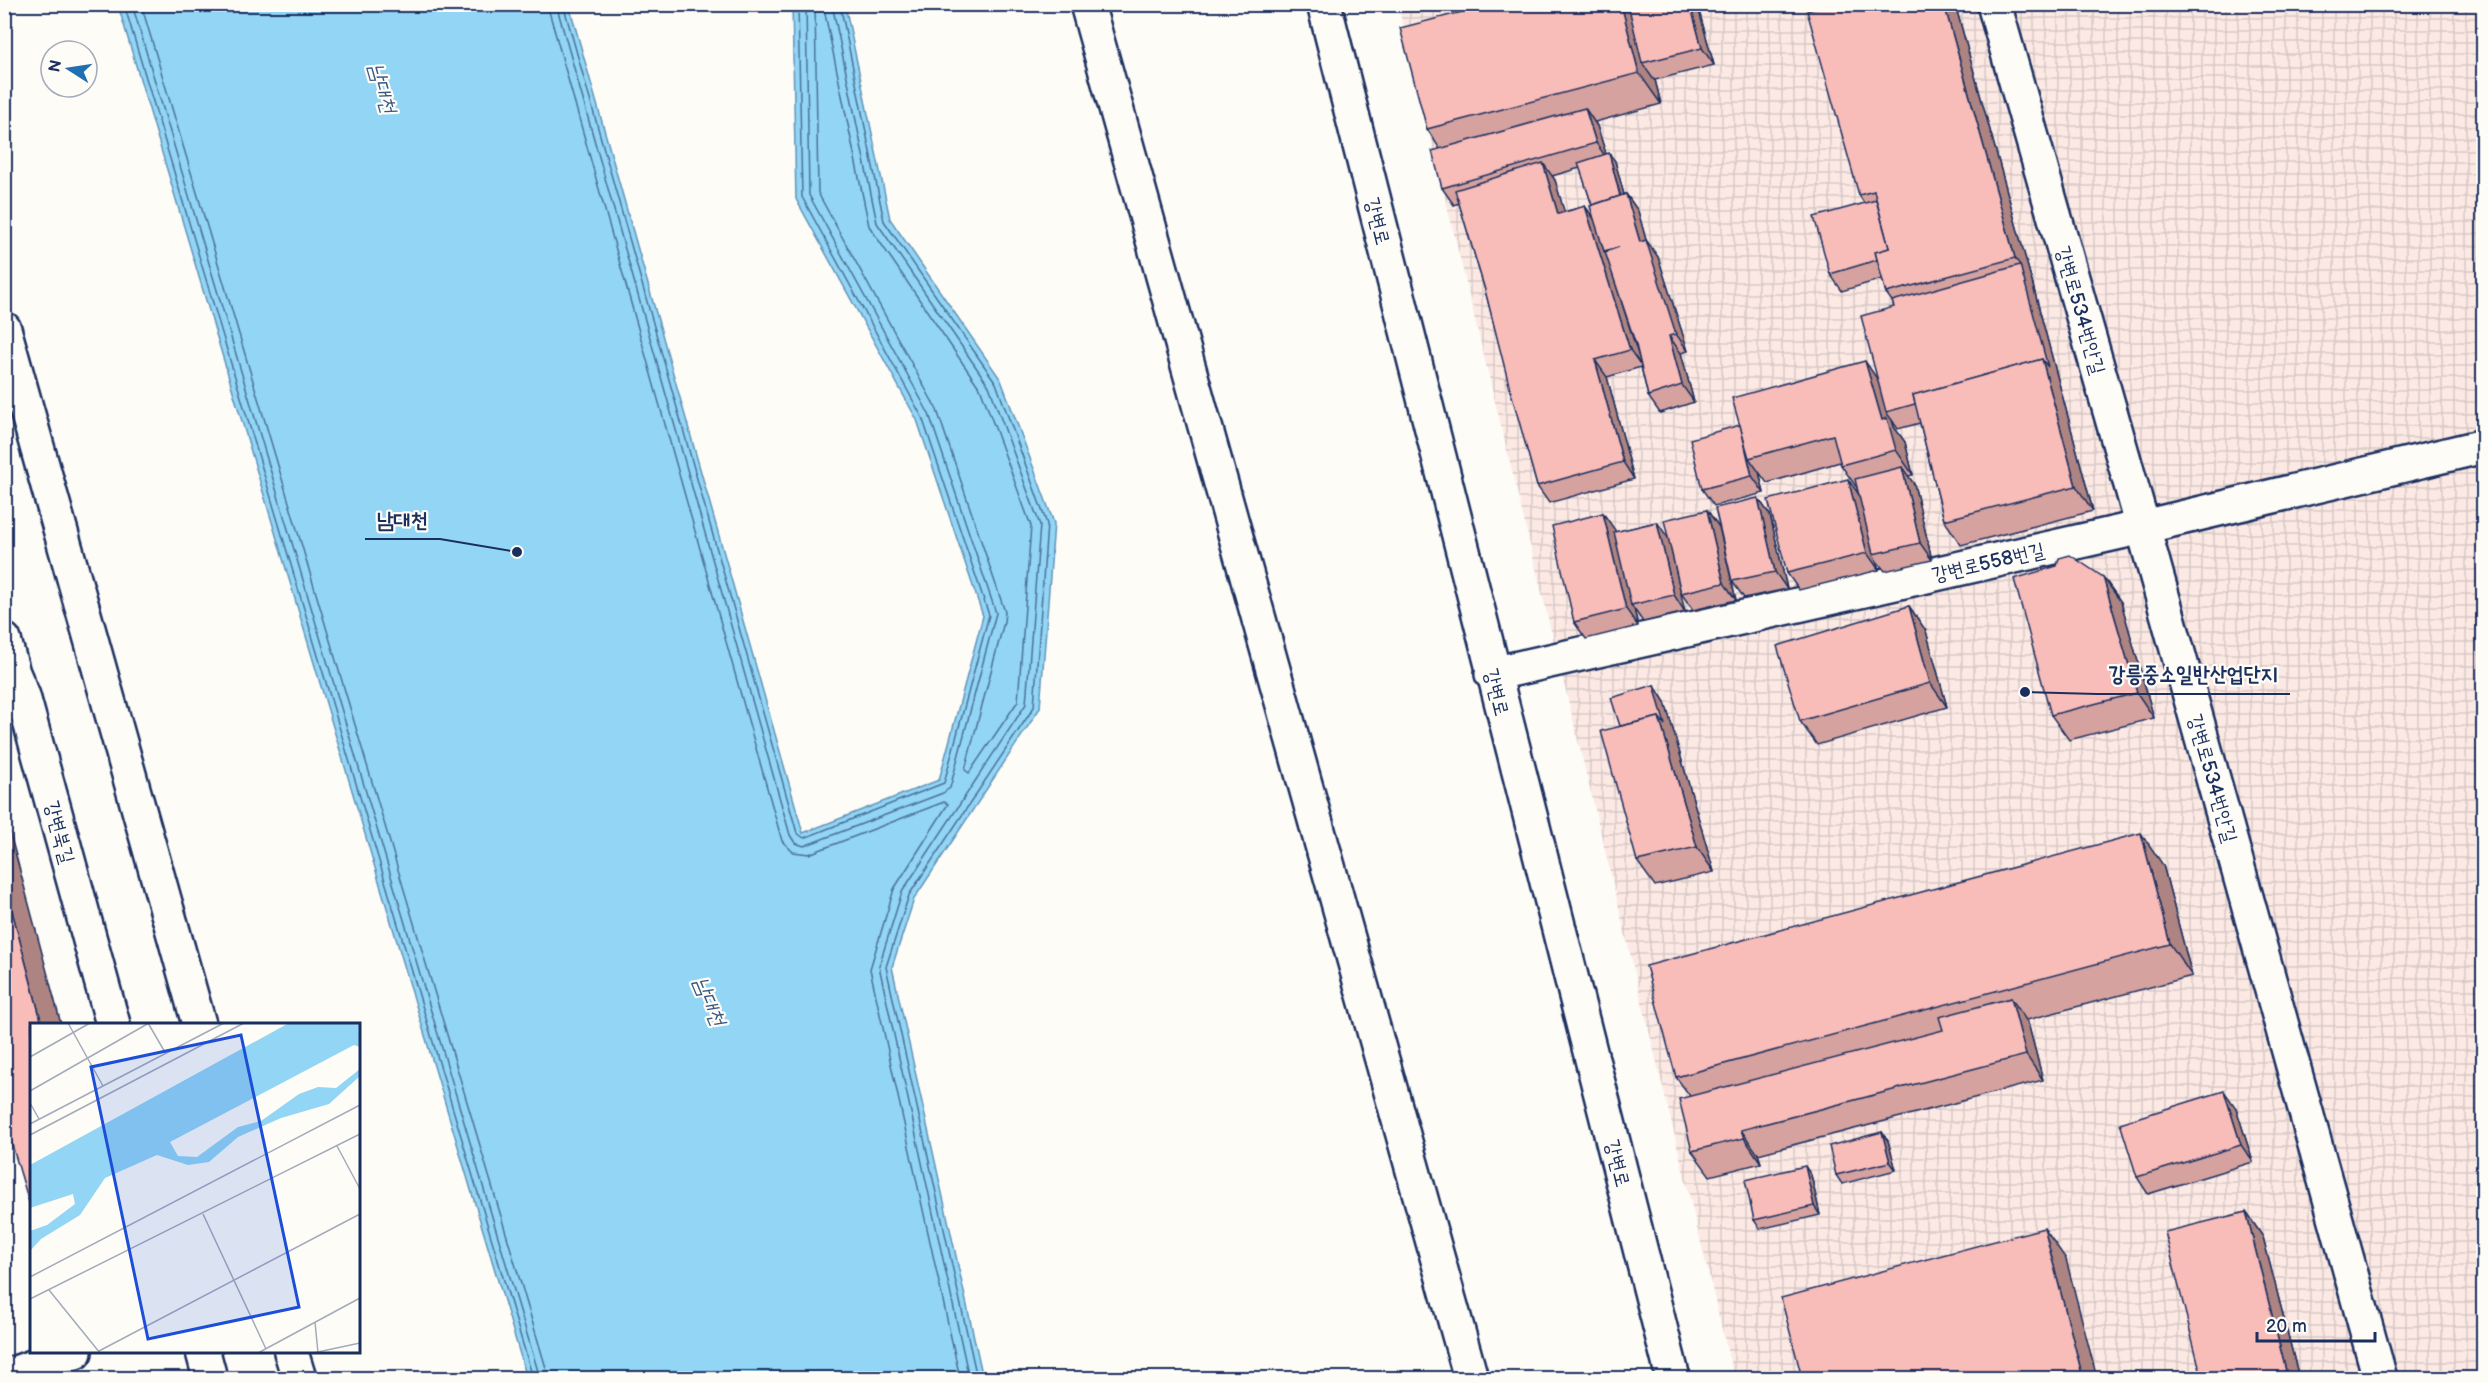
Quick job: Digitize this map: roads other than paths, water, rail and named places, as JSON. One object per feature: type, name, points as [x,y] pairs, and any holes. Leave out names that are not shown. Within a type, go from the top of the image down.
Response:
[{"type":"street","points":[[1087,4],[1471,1378]]},
{"type":"street","name":"강변로","points":[[1324,4],[1492,674],[1673,1378]]},
{"type":"street","name":"강변로534번안길","points":[[1994,4],[2143,527],[2380,1378]]},
{"type":"street","points":[[4,328],[199,1023]]},
{"type":"street","name":"강변로558번길","points":[[1492,674],[2143,527],[2484,446]]},
{"type":"street","name":"강변북길","points":[[4,640],[13,673],[14,700],[113,1023]]},
{"type":"street","points":[[4,1377],[72,1353]]},
{"type":"street","points":[[203,1353],[210,1378]]},
{"type":"street","points":[[291,1353],[299,1378]]},
{"type":"water","points":[[118,5],[569,5],[803,833],[939,780],[983,616],[917,420],[796,199],[792,5],[845,5],[890,219],[1001,380],[1054,523],[1040,708],[914,899],[892,967],[983,1378],[527,1378]]},
{"type":"place","name":"남대천","points":[[517,552]]},
{"type":"place","name":"강릉중소일반산업단지","points":[[2025,692]]}]
